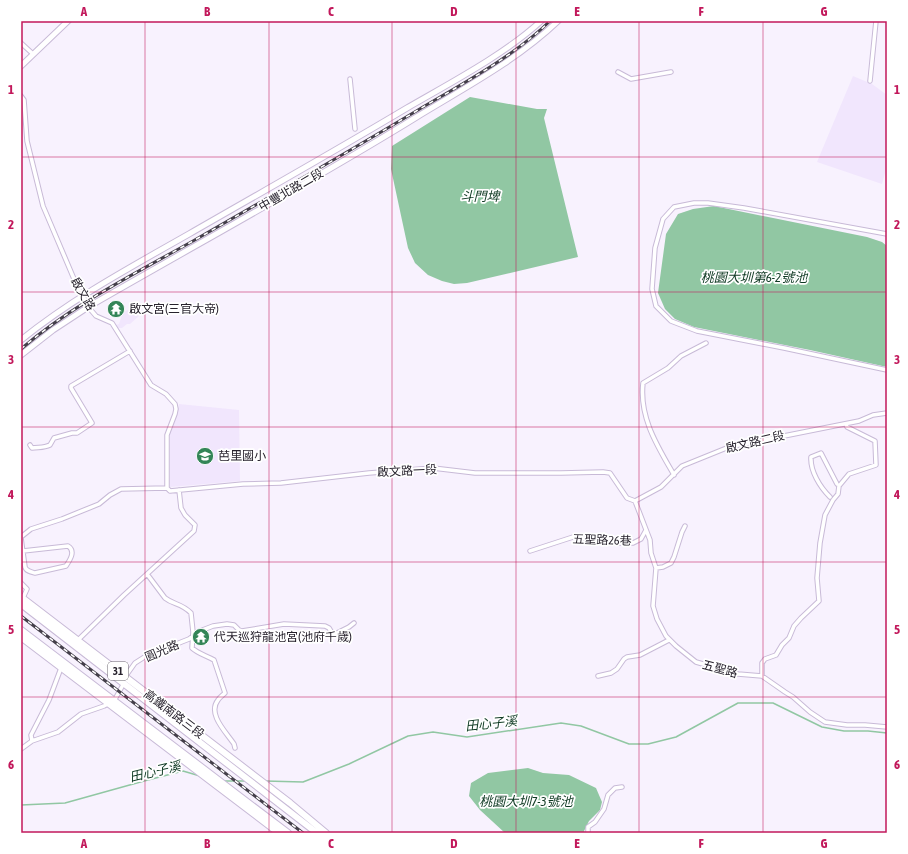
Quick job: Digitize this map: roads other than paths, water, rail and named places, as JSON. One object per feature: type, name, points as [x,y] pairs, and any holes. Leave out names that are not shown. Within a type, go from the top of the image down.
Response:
[{"type":"main road","points":[[21,66],[68,21]]},
{"type":"main road","name":"中豐北路二段","points":[[21,340],[42,322],[83,295],[339,149],[481,64],[518,40],[540,21]]},
{"type":"main road","name":"中豐北路二段","points":[[21,356],[53,330],[88,306],[386,136],[511,60],[558,21]]},
{"type":"main road","name":"高鐵南路三段","points":[[22,600],[78,640],[124,680]]},
{"type":"main road","name":"高鐵南路三段","points":[[22,600],[37,616],[326,833]]},
{"type":"main road","name":"31","points":[[21,630],[174,751],[255,812],[288,833]]},
{"type":"main road","name":"31","points":[[21,636],[61,668],[111,702]]},
{"type":"main road","name":"高鐵南路三段","points":[[289,806],[317,833]]},
{"type":"main road","points":[[255,812],[280,833]]},
{"type":"street","points":[[870,81],[876,21]]},
{"type":"street","points":[[21,43],[33,54]]},
{"type":"street","points":[[618,72],[631,79],[671,72]]},
{"type":"street","points":[[350,79],[355,129]]},
{"type":"street","name":"啟文路","points":[[21,96],[24,100],[28,141],[43,206],[77,286],[88,306],[96,316],[112,323],[151,385],[166,394],[172,400],[176,409],[167,435],[167,488]]},
{"type":"street","points":[[887,234],[744,208],[708,203],[694,203],[674,207],[663,219],[655,248],[652,288],[656,306],[671,321],[697,331],[887,370]]},
{"type":"street","points":[[674,475],[659,451],[651,434],[641,395],[643,384],[668,368],[681,356],[706,343]]},
{"type":"street","points":[[30,445],[32,448],[44,448],[50,445],[54,438],[77,433],[92,423],[71,386],[130,351]]},
{"type":"street","name":"啟文路二段","points":[[635,501],[661,486],[682,466],[729,447],[846,424],[859,421],[873,415],[887,413]]},
{"type":"street","points":[[846,424],[847,426],[875,441],[876,465],[849,474],[839,486],[838,494],[832,500],[825,515],[820,543],[817,578],[819,601],[794,626],[789,638],[782,645],[776,655],[765,659],[762,663],[762,676],[793,697],[810,712],[826,722],[847,725],[887,727]]},
{"type":"street","points":[[830,497],[824,491],[812,468],[811,456],[821,453],[837,484]]},
{"type":"street","name":"啟文路一段","points":[[21,537],[31,529],[62,519],[98,504],[121,489],[167,488],[170,491],[242,484],[281,483],[369,473],[433,468],[475,473],[610,473],[626,498],[635,501]]},
{"type":"street","points":[[78,640],[147,574],[191,535],[195,529],[194,523],[185,515],[181,508],[179,490]]},
{"type":"street","name":"五聖路","points":[[635,501],[650,540],[651,554],[656,568],[653,606],[657,620],[669,640],[696,662],[738,674],[762,676]]},
{"type":"street","points":[[656,568],[663,567],[671,563],[685,526]]},
{"type":"street","name":"五聖路26巷","points":[[530,551],[572,537],[610,543],[633,543],[641,539],[646,530]]},
{"type":"street","points":[[21,537],[23,551],[26,569],[30,572],[35,573],[66,566],[72,552],[71,548],[68,546],[23,551]]},
{"type":"street","name":"圓光路","points":[[111,702],[135,663],[146,656],[193,636],[191,613],[182,605],[169,601],[165,598],[147,574]]},
{"type":"street","points":[[21,583],[27,589],[22,600]]},
{"type":"street","points":[[235,748],[219,723],[215,711],[218,700],[225,693],[214,660],[192,648],[193,636],[200,631],[213,626],[227,624],[234,625],[242,631],[284,624],[325,626],[329,628],[332,634],[335,634],[349,628],[354,622]]},
{"type":"street","points":[[598,676],[611,673],[617,669],[627,657],[640,655],[669,640]]},
{"type":"street","points":[[32,741],[32,735],[49,700],[61,668]]},
{"type":"street","points":[[21,749],[32,741],[58,732],[81,714],[111,702]]},
{"type":"street","points":[[588,833],[588,827],[595,822],[604,809],[608,795],[616,788],[622,787]]},
{"type":"water","name":"斗門埤","points":[[470,97],[537,109],[547,109],[544,118],[578,257],[467,283],[454,284],[428,275],[415,263],[408,248],[391,169],[392,146]]},
{"type":"water","name":"桃園大圳第6-2號池","points":[[714,206],[867,237],[882,242],[887,246],[887,367],[694,327],[675,319],[665,309],[658,293],[666,234],[678,214],[693,209]]},
{"type":"water","name":"桃園大圳7-3號池","points":[[528,768],[543,773],[569,775],[596,788],[602,802],[600,810],[589,821],[584,831],[585,833],[505,833],[480,810],[469,796],[471,783],[488,773]]},
{"type":"waterway","name":"田心子溪","points":[[265,781],[303,782],[349,764],[408,736],[433,732],[467,737],[561,723],[581,726],[629,744],[648,744],[676,737],[738,703],[773,703],[822,727],[844,731],[887,733]]},
{"type":"waterway","name":"田心子溪","points":[[21,805],[65,803],[183,771],[200,776]]},
{"type":"waterway","name":"田心子溪","points":[[223,781],[246,781]]},
{"type":"railway","points":[[21,349],[61,318],[82,304],[306,176],[487,69],[536,34],[550,21]]},
{"type":"railway","points":[[21,616],[303,833]]},
{"type":"place","name":"啟文宮(三官大帝)","points":[[116,309]]},
{"type":"place","name":"芭里國小","points":[[205,456]]},
{"type":"place","name":"代天巡狩龍池宮(池府千歲)","points":[[201,637]]}]
